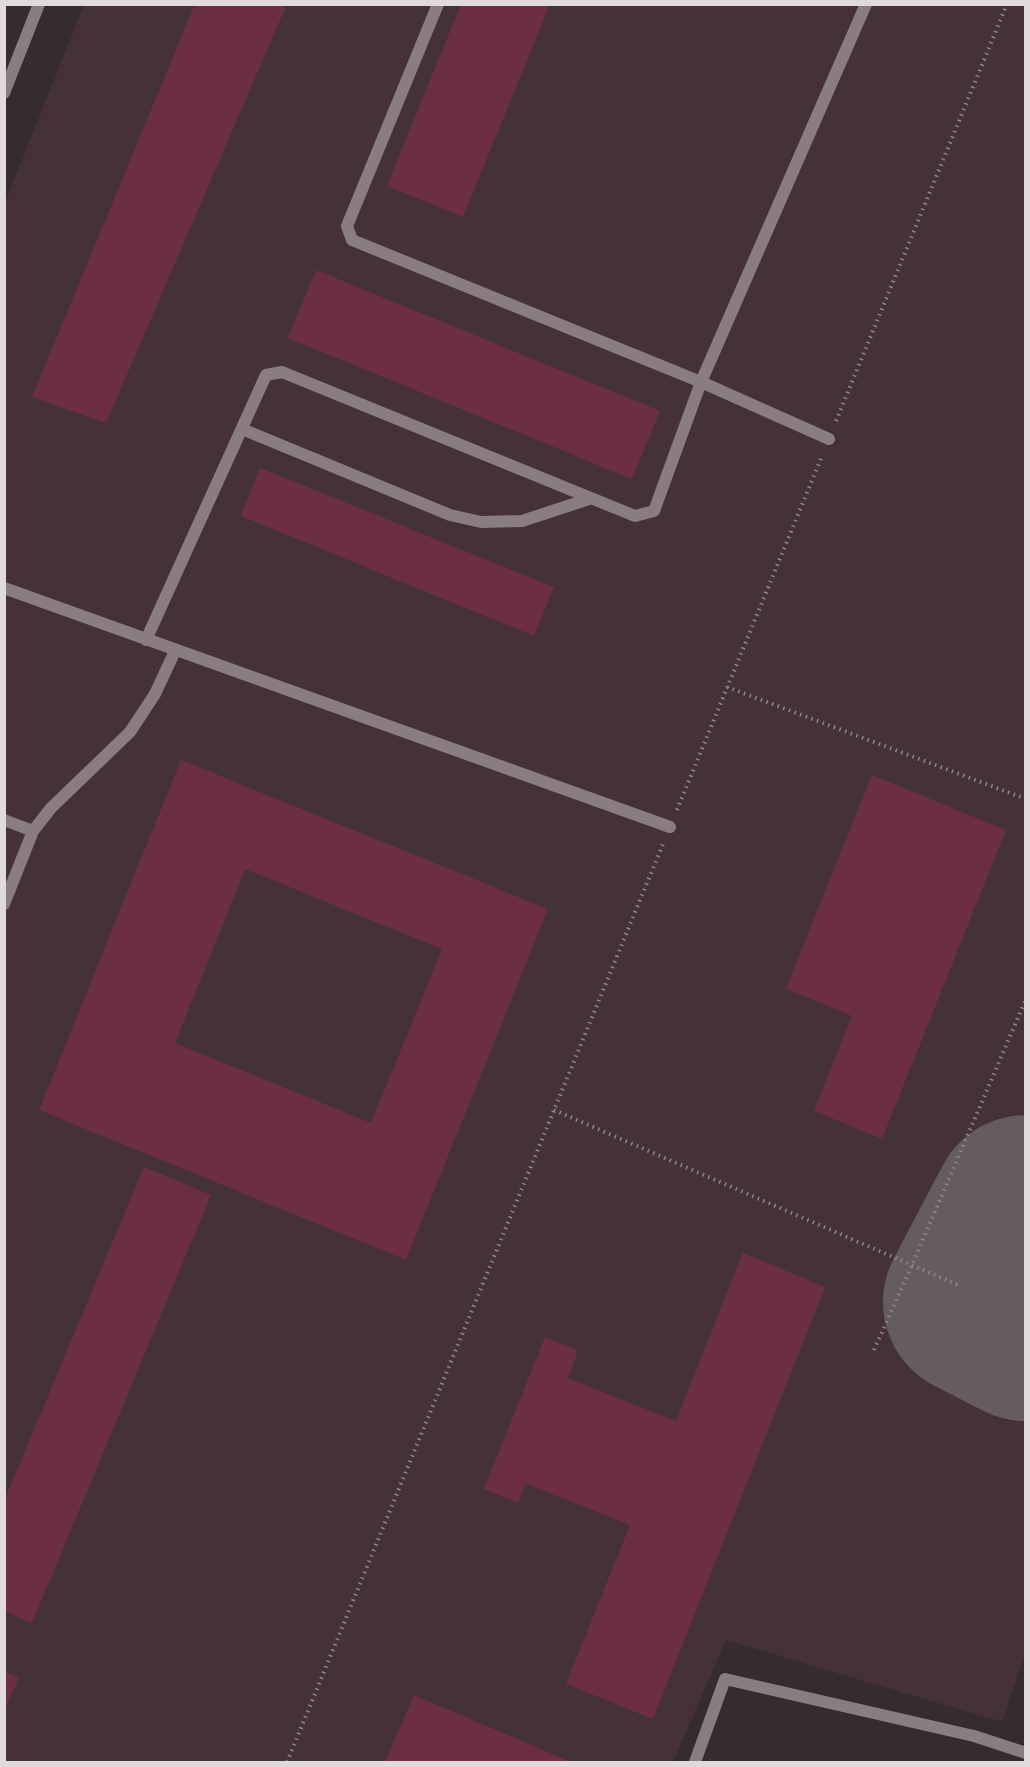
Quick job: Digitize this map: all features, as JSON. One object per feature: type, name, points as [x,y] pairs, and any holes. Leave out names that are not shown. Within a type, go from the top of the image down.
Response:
[{"type":"lane","points":[[4,93],[39,4]]},
{"type":"lane","points":[[438,4],[347,226],[352,240],[701,382],[829,439]]},
{"type":"lane","points":[[146,640],[266,375],[282,372],[634,516],[654,511],[701,382],[866,4]]},
{"type":"lane","points":[[242,429],[450,515],[481,522],[522,521],[589,499]]},
{"type":"lane","points":[[4,588],[670,827]]},
{"type":"lane","points":[[4,904],[33,831],[51,808],[130,732],[155,694],[175,651]]},
{"type":"lane","points":[[4,820],[33,831]]},
{"type":"lane","points":[[695,1762],[724,1679],[974,1736],[1026,1753]]},
{"type":"path","points":[[287,1762],[1007,4]]},
{"type":"path","points":[[727,687],[1026,799]]},
{"type":"path","points":[[874,1350],[1026,999]]},
{"type":"path","points":[[554,1110],[960,1287]]},
{"type":"shaded area","points":[[84,5],[1025,5],[1026,1651],[1002,1722],[726,1640],[673,1762],[5,1762],[4,205]]},
{"type":"building","points":[[195,4],[287,4],[106,423],[32,397]]},
{"type":"building","points":[[461,4],[550,4],[463,217],[387,186]]},
{"type":"building","points":[[316,270],[660,411],[632,479],[288,338]]},
{"type":"building","points":[[260,468],[554,587],[534,636],[241,516]]},
{"type":"building","points":[[181,760],[548,909],[406,1260],[39,1110]],"holes":[[[245,869],[442,949],[371,1123],[175,1043]]]},
{"type":"building","points":[[872,775],[1006,830],[882,1139],[814,1111],[852,1016],[786,989]]},
{"type":"building","points":[[144,1167],[211,1195],[32,1623],[4,1611],[4,1501]]},
{"type":"building","points":[[743,1253],[825,1287],[653,1719],[566,1684],[630,1525],[526,1484],[518,1503],[484,1489],[545,1337],[578,1351],[568,1378],[676,1421]]},
{"type":"building","points":[[4,1671],[19,1678],[4,1711]]},
{"type":"building","points":[[414,1695],[571,1762],[385,1762]]},
{"type":"runway","points":[[1026,1209],[977,1302],[1026,1327]]}]
